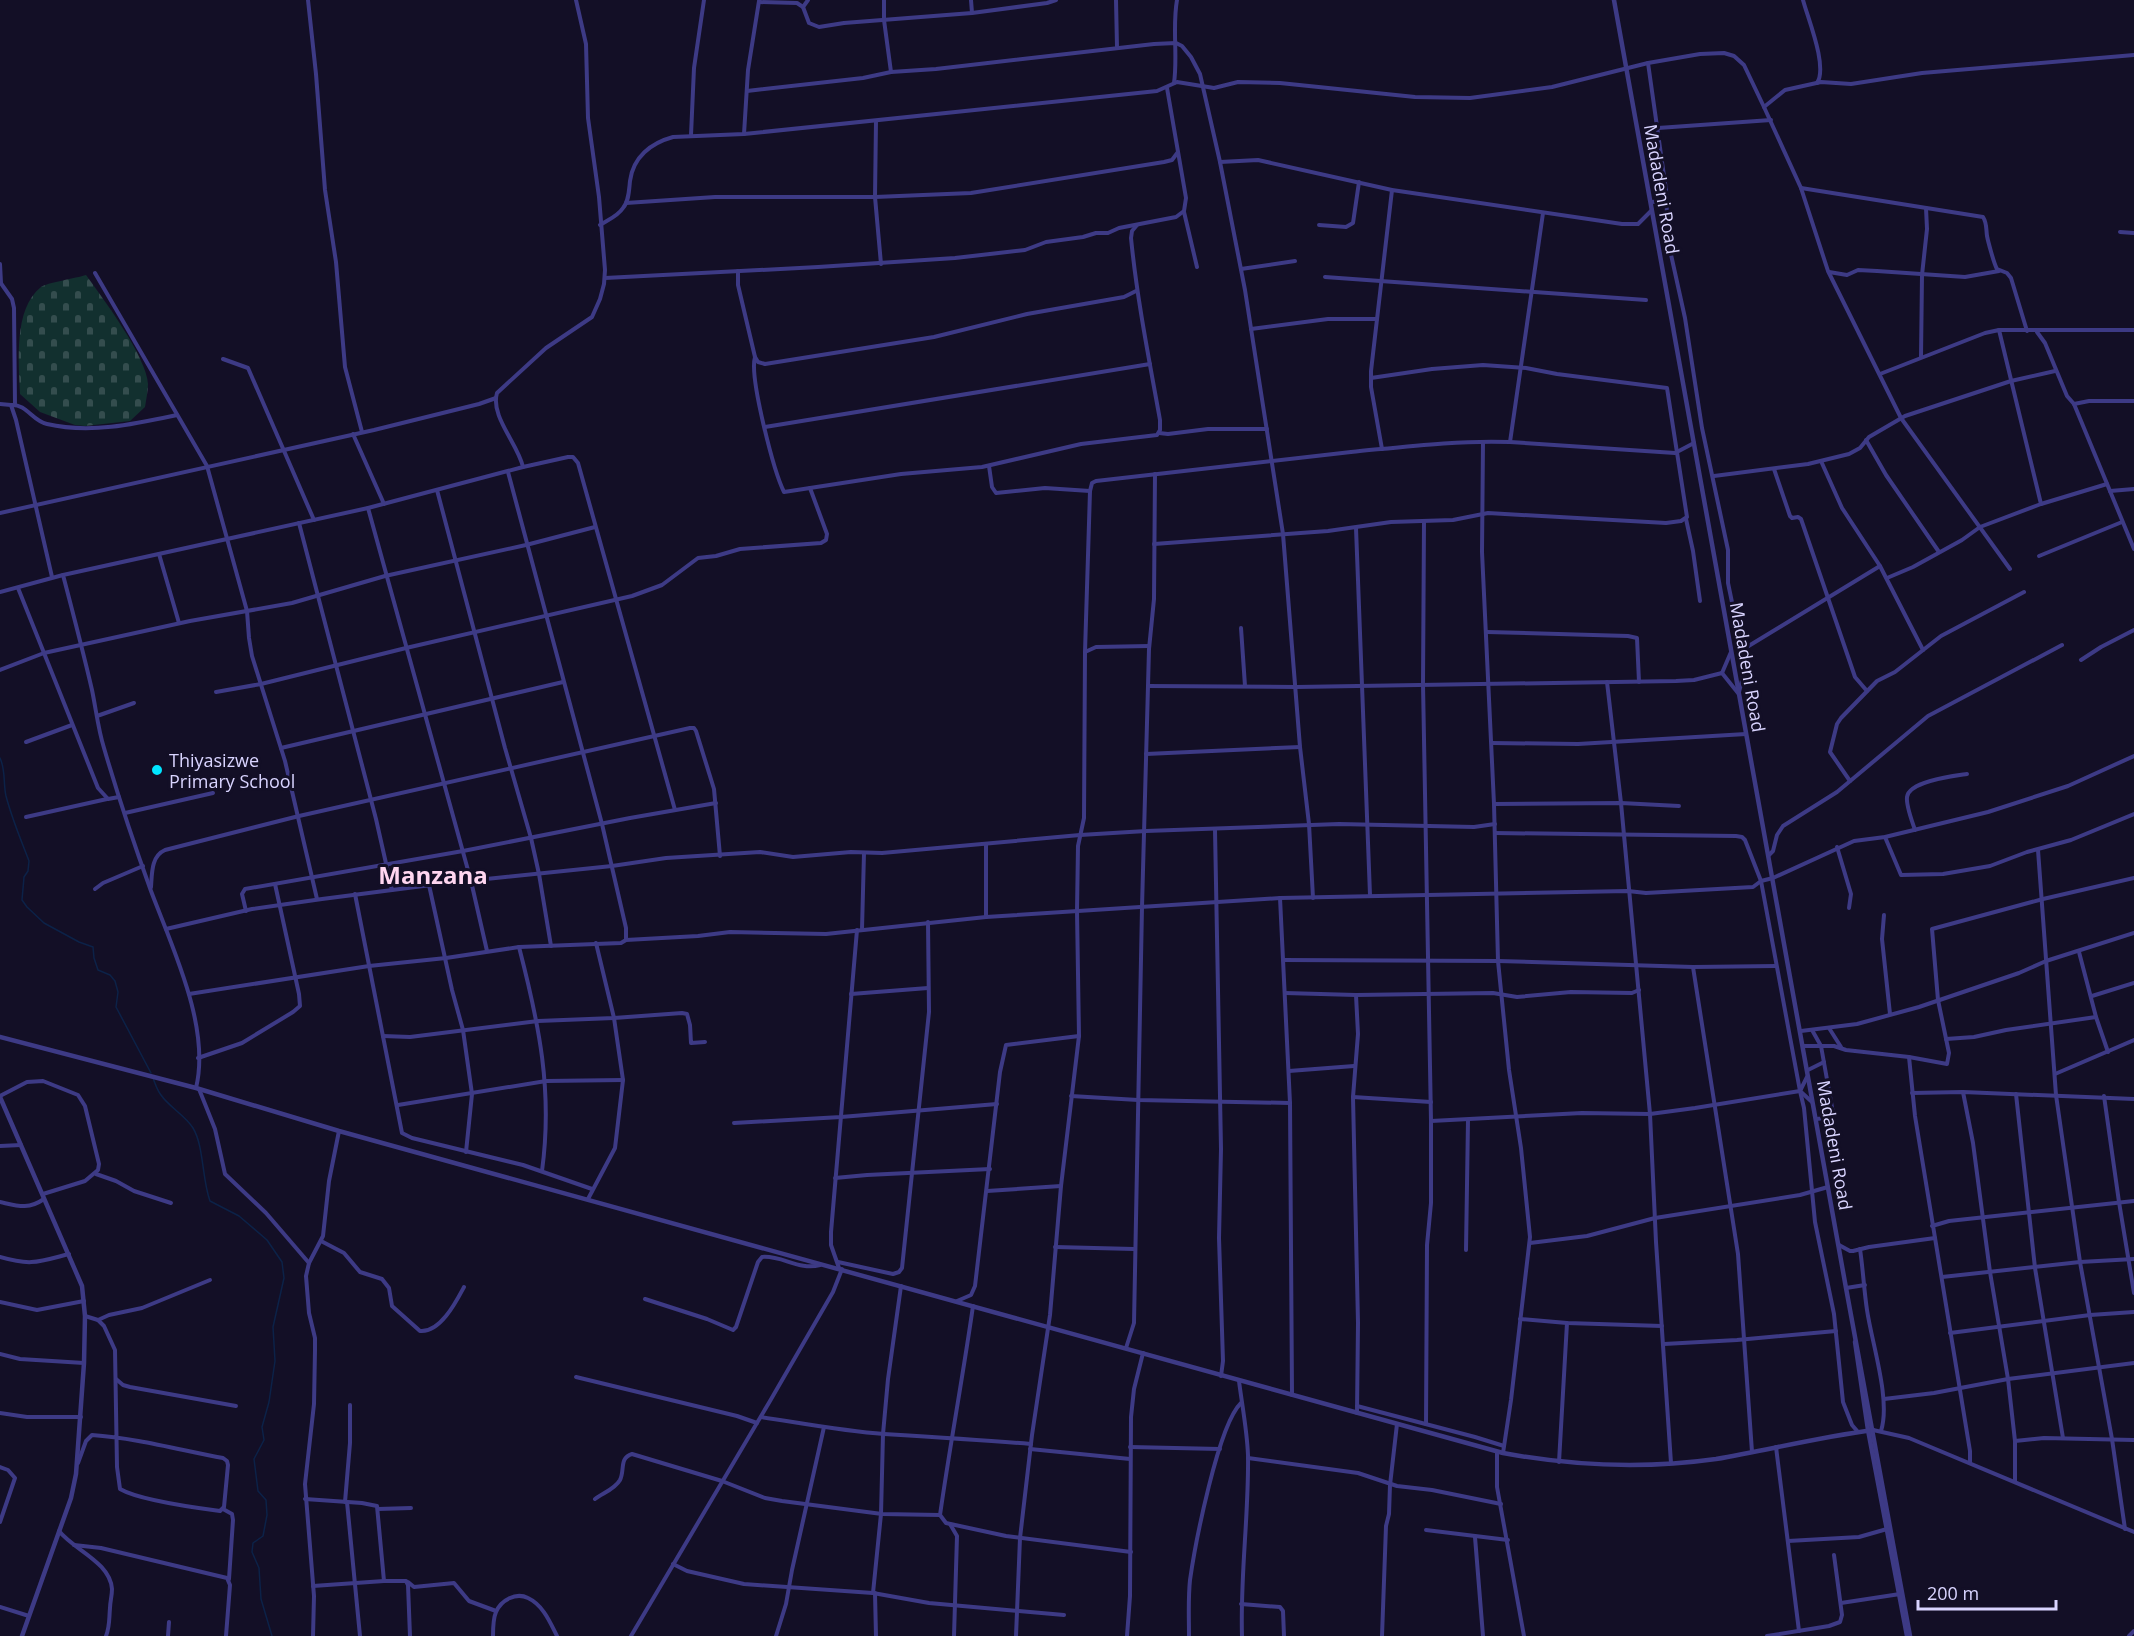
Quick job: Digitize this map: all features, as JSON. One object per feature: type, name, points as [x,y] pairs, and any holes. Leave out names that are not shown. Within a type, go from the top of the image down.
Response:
[{"type":"street","points":[[308,0],[325,190],[336,262],[345,367],[362,432]]},
{"type":"street","points":[[0,513],[479,404],[496,398],[504,386],[546,348],[592,316],[600,299],[605,278],[599,197],[588,118],[586,44],[576,0]]},
{"type":"street","points":[[691,135],[693,68],[704,0]]},
{"type":"street","points":[[803,7],[808,0]]},
{"type":"street","points":[[884,0],[884,20],[891,72]]},
{"type":"street","points":[[971,0],[972,13]]},
{"type":"street","points":[[744,134],[748,70],[759,1],[793,1],[803,7],[808,23],[817,27],[972,13],[1056,0]]},
{"type":"street","points":[[1116,0],[1118,47]]},
{"type":"street","points":[[1174,83],[1177,56],[1174,14],[1177,0]]},
{"type":"street","name":"Madadeni Road","points":[[1614,0],[1801,1031],[1855,1349],[1909,1636]]},
{"type":"street","points":[[1803,0],[1820,63],[1821,76],[1816,84]]},
{"type":"street","points":[[747,91],[863,78],[891,72],[936,69],[1118,47],[1176,43],[1182,46],[1191,57],[1204,87],[1220,162],[1241,269],[1272,460],[1282,534],[1300,747],[1309,824],[1313,898]]},
{"type":"street","points":[[600,225],[620,212],[626,203],[632,167],[636,160],[663,140],[691,135],[744,134],[876,121],[1135,93],[1167,88],[1174,83],[1214,88],[1238,82],[1280,83],[1415,97],[1470,98],[1552,87],[1628,70],[1648,63],[1700,54],[1730,54],[1744,64],[1771,120],[1801,188],[1828,271],[1901,418],[2010,569]]},
{"type":"street","points":[[1764,107],[1785,90],[1828,82],[1851,84],[1922,73],[2134,55]]},
{"type":"street","points":[[1648,63],[1667,201],[1668,241],[1687,328],[1702,428],[1728,550],[1728,583],[1742,650],[1744,672],[1738,693]]},
{"type":"street","points":[[1167,88],[1186,198],[1184,211],[1197,267]]},
{"type":"street","points":[[1658,128],[1771,120]]},
{"type":"street","points":[[876,121],[875,197],[881,264]]},
{"type":"street","points":[[626,203],[736,197],[875,197],[994,190],[1164,162],[1172,160],[1178,152]]},
{"type":"street","points":[[1220,162],[1258,160],[1392,190],[1634,225],[1644,220],[1652,210]]},
{"type":"street","points":[[1320,225],[1346,227],[1353,223],[1359,182]]},
{"type":"street","points":[[1801,188],[1980,216],[1985,219],[1994,264],[1999,271]]},
{"type":"street","points":[[1382,449],[1371,378],[1392,190]]},
{"type":"street","points":[[1651,202],[1667,201]]},
{"type":"street","points":[[1921,357],[1926,208]]},
{"type":"street","points":[[605,278],[881,264],[1019,251],[1046,242],[1108,233],[1176,217],[1184,211]]},
{"type":"street","points":[[1510,442],[1543,213]]},
{"type":"street","points":[[1137,225],[1132,231],[1131,238],[1136,291],[1145,329],[1160,420],[1159,434]]},
{"type":"street","points":[[2120,232],[2134,233]]},
{"type":"street","points":[[1241,269],[1295,261]]},
{"type":"street","points":[[0,264],[0,283],[12,298],[14,308],[13,405],[52,577]]},
{"type":"street","points":[[1828,271],[1839,275],[1847,275],[1858,270],[1965,277],[1999,271],[2007,273],[2011,278],[2027,331]]},
{"type":"street","points":[[738,271],[738,285],[755,357],[758,362],[765,364],[934,337],[1027,315],[1125,297],[1136,291]]},
{"type":"street","points":[[94,273],[207,466],[247,611],[249,638],[281,748],[317,899]]},
{"type":"street","points":[[1325,276],[1646,300]]},
{"type":"street","points":[[1251,329],[1328,319],[1377,319]]},
{"type":"street","points":[[1880,374],[1985,333],[1999,330],[2134,330]]},
{"type":"street","points":[[1999,330],[2041,504]]},
{"type":"street","points":[[2037,331],[2045,343],[2067,396],[2074,404],[2134,549]]},
{"type":"street","points":[[755,357],[753,375],[775,471],[784,492],[901,474],[989,466],[1073,445],[1208,429],[1267,429]]},
{"type":"street","points":[[223,359],[248,368],[314,520]]},
{"type":"street","points":[[765,427],[1150,364]]},
{"type":"street","points":[[1371,378],[1471,365],[1520,368],[1667,388],[1700,601]]},
{"type":"street","points":[[1714,477],[1821,461],[1856,451],[1866,440],[1901,418],[2011,381],[2055,371]]},
{"type":"street","points":[[496,398],[498,412],[523,468]]},
{"type":"street","points":[[2074,404],[2089,401],[2134,401]]},
{"type":"street","points":[[0,404],[23,407],[39,422],[76,429],[117,426],[177,415]]},
{"type":"street","points":[[353,434],[384,504]]},
{"type":"street","points":[[1866,440],[1886,475],[1939,552]]},
{"type":"street","points":[[1483,442],[1481,514],[1490,683],[1498,961],[1530,1243],[1511,1400],[1504,1446],[1500,1452],[1496,1478],[1524,1636]]},
{"type":"street","points":[[1016,1636],[1020,1538],[1030,1447],[1048,1327],[1061,1186],[1079,1036],[1077,911],[1080,835],[1084,825],[1085,652],[1090,485],[1096,481],[1382,449],[1510,442],[1677,453],[1695,443]]},
{"type":"street","points":[[0,592],[52,577],[368,508],[568,457],[575,459],[675,810]]},
{"type":"street","points":[[1821,461],[1842,508],[1887,578],[1923,650]]},
{"type":"street","points":[[989,466],[994,492],[1045,488],[1090,491]]},
{"type":"street","points":[[1774,469],[1790,516],[1801,519],[1856,677],[1867,691]]},
{"type":"street","points":[[508,472],[602,824],[626,928],[626,940]]},
{"type":"street","points":[[1126,1348],[1133,1327],[1149,646],[1154,599],[1155,474]]},
{"type":"street","points":[[1887,578],[1939,552],[1980,527],[2041,504],[2107,484]]},
{"type":"street","points":[[216,692],[261,684],[615,600],[654,589],[698,558],[716,556],[740,549],[823,543],[827,534],[810,488]]},
{"type":"street","points":[[2110,491],[2134,489]]},
{"type":"street","points":[[437,490],[531,838],[551,946]]},
{"type":"street","points":[[368,508],[463,851],[487,951]]},
{"type":"street","points":[[1155,544],[1356,528],[1424,520],[1462,519],[1481,514],[1560,516],[1666,523],[1686,519]]},
{"type":"street","points":[[1424,520],[1423,684],[1431,1102],[1426,1424]]},
{"type":"street","points":[[2039,556],[2122,522]]},
{"type":"street","points":[[299,523],[354,732],[392,890]]},
{"type":"street","points":[[0,670],[44,653],[318,596],[386,576],[595,527]]},
{"type":"street","points":[[1356,528],[1370,895]]},
{"type":"street","points":[[159,554],[180,623]]},
{"type":"street","points":[[1742,650],[1880,566]]},
{"type":"street","points":[[63,575],[103,744],[142,866],[189,994],[196,1033],[197,1089],[215,1129],[225,1174],[266,1213],[309,1263]]},
{"type":"street","points":[[18,588],[98,788],[108,799]]},
{"type":"street","points":[[1850,781],[1831,755],[1830,749],[1840,717],[1877,681],[1895,672],[1951,630],[2024,592]]},
{"type":"street","points":[[1241,628],[1245,686]]},
{"type":"street","points":[[2081,660],[2134,630]]},
{"type":"street","points":[[1486,632],[1637,638],[1639,682]]},
{"type":"street","points":[[1769,855],[1773,851],[1777,835],[1783,826],[1850,781],[1928,716],[2062,645]]},
{"type":"street","points":[[1085,652],[1096,647],[1149,646]]},
{"type":"street","points":[[1722,673],[1731,651]]},
{"type":"street","points":[[1148,686],[1296,687],[1639,682],[1694,680],[1722,673]]},
{"type":"street","points":[[1722,673],[1738,693]]},
{"type":"street","points":[[281,748],[563,682]]},
{"type":"street","points":[[1607,682],[1624,833],[1650,1114],[1671,1463]]},
{"type":"street","points":[[97,716],[134,703]]},
{"type":"street","points":[[26,742],[72,725]]},
{"type":"street","points":[[151,891],[153,868],[159,852],[298,816],[694,728],[711,776],[716,803],[720,856]]},
{"type":"street","points":[[1492,743],[1578,744],[1614,740],[1746,734]]},
{"type":"street","points":[[1146,754],[1300,747]]},
{"type":"street","points":[[189,994],[369,966],[519,947],[621,943],[626,940],[663,939],[730,932],[812,934],[986,917],[1280,898],[1628,891],[1646,893],[1748,888],[1854,841],[1885,837],[1988,812],[2058,789],[2134,756]]},
{"type":"street","points":[[1915,830],[1906,798],[1910,791],[1918,785],[1967,774]]},
{"type":"street","points":[[125,813],[213,793]]},
{"type":"street","points":[[26,817],[119,796]]},
{"type":"street","points":[[246,911],[243,890],[716,803]]},
{"type":"street","points":[[1494,804],[1621,803],[1679,806]]},
{"type":"street","points":[[1885,837],[1899,873],[1904,876],[1943,874],[1980,868],[2071,840],[2134,814]]},
{"type":"street","points":[[166,929],[246,911],[317,899],[666,858],[760,852],[793,857],[1080,835],[1309,824],[1474,827],[1495,824]]},
{"type":"street","points":[[1215,830],[1220,1102],[1219,1238],[1223,1361],[1221,1376]]},
{"type":"street","points":[[1495,833],[1624,833],[1742,837],[1761,881],[1804,1108],[1809,1142],[1811,1192],[1817,1236],[1836,1331],[1844,1408],[1858,1432]]},
{"type":"street","points":[[986,843],[986,917]]},
{"type":"street","points":[[1837,847],[1851,894],[1849,908]]},
{"type":"street","points":[[2038,850],[2056,1095],[2080,1262],[2100,1367],[2125,1528]]},
{"type":"street","points":[[631,1636],[833,1292],[841,1269],[831,1239],[851,994],[860,929],[864,853]]},
{"type":"street","points":[[95,889],[103,883],[142,866]]},
{"type":"street","points":[[1803,1046],[1841,1048],[1947,1064],[1949,1058],[1938,1000],[1932,929],[2043,899],[2134,878]]},
{"type":"street","points":[[198,1058],[242,1043],[293,1012],[300,1002],[276,884]]},
{"type":"street","points":[[429,885],[463,1030],[472,1094],[466,1152]]},
{"type":"street","points":[[355,894],[402,1133],[412,1138],[542,1171],[592,1189]]},
{"type":"street","points":[[1280,898],[1290,1103],[1292,1395]]},
{"type":"street","points":[[1884,915],[1882,939],[1890,1014]]},
{"type":"street","points":[[838,1262],[893,1274],[901,1271],[929,1012],[928,922]]},
{"type":"street","points":[[1801,1031],[1857,1024],[1938,1000],[2019,973],[2046,961],[2134,933]]},
{"type":"street","points":[[588,1198],[615,1148],[623,1080],[614,1018],[596,943]]},
{"type":"street","points":[[519,947],[538,1021],[546,1081],[542,1171]]},
{"type":"street","points":[[2079,952],[2108,1052]]},
{"type":"street","points":[[1283,960],[1498,961],[1693,967],[1776,966]]},
{"type":"street","points":[[1693,967],[1740,1273],[1752,1452]]},
{"type":"street","points":[[2092,996],[2134,983]]},
{"type":"street","points":[[851,994],[928,988]]},
{"type":"street","points":[[1285,993],[1500,994],[1518,997],[1562,992],[1632,993],[1639,990]]},
{"type":"street","points":[[1356,994],[1358,1034],[1353,1097],[1358,1323],[1357,1413]]},
{"type":"street","points":[[383,1036],[410,1036],[538,1021],[684,1013],[689,1019],[691,1043],[705,1042]]},
{"type":"street","points":[[1946,1039],[1974,1037],[2096,1017]]},
{"type":"street","points":[[1829,1027],[1841,1048]]},
{"type":"street","points":[[1812,1030],[1821,1046],[1833,1113],[1827,1118],[1816,1119]]},
{"type":"street","points":[[957,1301],[971,1295],[974,1291],[1000,1072],[1006,1044],[1079,1036]]},
{"type":"street","points":[[0,1038],[197,1089],[339,1131],[1500,1452],[1559,1462],[1596,1465],[1671,1463],[1716,1458],[1870,1430],[1881,1431],[1909,1438],[2134,1533]]},
{"type":"street","points":[[2054,1074],[2134,1040]]},
{"type":"street","points":[[1909,1057],[1912,1093],[1970,1451],[1970,1463]]},
{"type":"street","points":[[1800,1090],[1808,1072],[1824,1062]]},
{"type":"street","points":[[1289,1071],[1354,1066]]},
{"type":"street","points":[[398,1105],[546,1081],[623,1080]]},
{"type":"street","points":[[0,1202],[25,1208],[37,1204],[44,1197],[85,1181],[96,1174],[99,1164],[90,1123],[81,1098],[43,1081],[27,1082],[0,1097],[21,1145],[44,1197],[69,1254],[82,1286],[86,1316],[78,1464]]},
{"type":"street","points":[[1800,1090],[1813,1102]]},
{"type":"street","points":[[1431,1121],[1582,1113],[1650,1114],[1800,1090]]},
{"type":"street","points":[[1912,1093],[1963,1092],[2134,1099]]},
{"type":"street","points":[[1963,1092],[2008,1379],[2015,1441],[2015,1481]]},
{"type":"street","points":[[2016,1094],[2035,1268],[2063,1438]]},
{"type":"street","points":[[1071,1096],[1138,1100],[1290,1103]]},
{"type":"street","points":[[2104,1096],[2119,1202],[2131,1259],[2134,1293]]},
{"type":"street","points":[[1353,1097],[1431,1102]]},
{"type":"street","points":[[734,1123],[997,1104]]},
{"type":"street","points":[[1466,1250],[1468,1120]]},
{"type":"street","points":[[313,1636],[313,1586],[305,1499],[306,1465],[314,1404],[315,1338],[309,1313],[306,1276],[309,1263],[321,1241],[339,1131]]},
{"type":"street","points":[[0,1146],[21,1145]]},
{"type":"street","points":[[835,1178],[990,1169]]},
{"type":"street","points":[[96,1174],[134,1191],[171,1203]]},
{"type":"street","points":[[987,1191],[1061,1186]]},
{"type":"street","points":[[1530,1243],[1587,1236],[1655,1218],[1731,1207],[1828,1187]]},
{"type":"street","points":[[1932,1226],[1938,1222],[2134,1201]]},
{"type":"street","points":[[1838,1245],[1850,1251],[1935,1238]]},
{"type":"street","points":[[321,1241],[344,1253],[360,1272],[382,1279],[389,1288],[392,1306],[420,1331],[425,1332],[438,1324],[453,1310],[464,1287]]},
{"type":"street","points":[[1056,1247],[1134,1249]]},
{"type":"street","points":[[1860,1249],[1866,1308],[1884,1399],[1885,1415],[1881,1431]]},
{"type":"street","points":[[0,1257],[28,1263],[69,1254]]},
{"type":"street","points":[[645,1299],[707,1318],[733,1330],[758,1262],[762,1257],[766,1256],[804,1267],[824,1264]]},
{"type":"street","points":[[1942,1277],[2080,1262],[2131,1259]]},
{"type":"street","points":[[98,1320],[109,1315],[142,1308],[210,1280]]},
{"type":"street","points":[[876,1636],[874,1593],[881,1514],[883,1434],[901,1285]]},
{"type":"street","points":[[1846,1288],[1865,1285]]},
{"type":"street","points":[[0,1302],[37,1310],[85,1301]]},
{"type":"street","points":[[973,1305],[940,1515],[950,1524],[1020,1538],[1131,1552]]},
{"type":"street","points":[[1950,1333],[2090,1315],[2134,1312]]},
{"type":"street","points":[[86,1316],[98,1320],[104,1326],[116,1350],[116,1438],[118,1484],[122,1491],[178,1504],[215,1510],[223,1509],[232,1514],[226,1636]]},
{"type":"street","points":[[1520,1319],[1662,1326]]},
{"type":"street","points":[[1559,1462],[1567,1323]]},
{"type":"street","points":[[1664,1344],[1836,1331]]},
{"type":"street","points":[[1127,1636],[1131,1552],[1130,1447],[1134,1389],[1143,1353]]},
{"type":"street","points":[[0,1354],[20,1359],[84,1363]]},
{"type":"street","points":[[1884,1399],[1934,1393],[2008,1379],[2134,1363]]},
{"type":"street","points":[[576,1377],[737,1416],[757,1423]]},
{"type":"street","points":[[116,1379],[130,1387],[236,1406]]},
{"type":"street","points":[[1239,1381],[1248,1458],[1242,1636]]},
{"type":"street","points":[[1190,1636],[1190,1580],[1210,1484],[1229,1420],[1242,1402]]},
{"type":"street","points":[[350,1405],[346,1502],[360,1636]]},
{"type":"street","points":[[1357,1406],[1504,1446]]},
{"type":"street","points":[[0,1413],[27,1417],[81,1417]]},
{"type":"street","points":[[761,1417],[883,1434],[951,1437],[1130,1459]]},
{"type":"street","points":[[1382,1636],[1386,1526],[1397,1424]]},
{"type":"street","points":[[776,1636],[786,1604],[824,1427]]},
{"type":"street","name":"Madadeni Road","points":[[1870,1430],[1901,1593]]},
{"type":"street","points":[[22,1636],[71,1498],[83,1446],[90,1436],[116,1438],[225,1459],[228,1466],[223,1509]]},
{"type":"street","points":[[2015,1441],[2063,1438],[2134,1440]]},
{"type":"street","points":[[1130,1447],[1220,1449]]},
{"type":"street","points":[[1776,1447],[1799,1631]]},
{"type":"street","points":[[595,1499],[617,1483],[621,1478],[624,1459],[628,1454],[632,1454],[722,1481],[765,1498],[881,1514],[940,1515]]},
{"type":"street","points":[[1248,1458],[1358,1473],[1390,1485],[1432,1490],[1501,1504]]},
{"type":"street","points":[[0,1467],[8,1470],[15,1478],[0,1521]]},
{"type":"street","points":[[305,1499],[375,1505],[378,1509],[384,1581]]},
{"type":"street","points":[[378,1509],[411,1508]]},
{"type":"street","points":[[950,1524],[957,1536],[957,1606],[954,1636]]},
{"type":"street","points":[[1788,1541],[1859,1537],[1887,1529]]},
{"type":"street","points":[[1426,1530],[1508,1540]]},
{"type":"street","points":[[60,1531],[101,1566],[111,1585],[110,1624],[106,1636]]},
{"type":"street","points":[[1474,1537],[1483,1636]]},
{"type":"street","points":[[74,1545],[101,1548],[224,1576],[229,1580]]},
{"type":"street","points":[[1767,1636],[1838,1624],[1842,1619],[1834,1555]]},
{"type":"street","points":[[673,1564],[687,1571],[744,1584],[874,1593],[957,1606],[1064,1615]]},
{"type":"street","points":[[313,1586],[404,1580],[414,1587],[454,1583],[469,1601],[496,1611]]},
{"type":"street","points":[[408,1582],[410,1636]]},
{"type":"street","points":[[1841,1603],[1901,1593]]},
{"type":"street","points":[[493,1636],[496,1611],[505,1601],[518,1596],[529,1598],[546,1615],[557,1636]]},
{"type":"street","points":[[1242,1604],[1280,1607],[1284,1636]]},
{"type":"street","points":[[0,1607],[29,1616]]},
{"type":"street","points":[[168,1622],[168,1636]]},
{"type":"street","points":[[2129,1636],[2134,1631]]},
{"type":"green space","points":[[86,275],[123,328],[146,372],[148,384],[145,407],[130,421],[75,425],[40,412],[20,394],[20,337],[22,322],[32,297],[44,285]]},
{"type":"waterway","points":[[0,758],[8,805],[29,861],[28,871],[24,877],[22,900],[44,923],[93,947],[98,970],[110,975],[115,981],[118,992],[116,1007],[151,1073]]},
{"type":"waterway","points":[[153,1078],[161,1095],[190,1123],[197,1135],[210,1201],[239,1216],[267,1240],[282,1262],[284,1278],[273,1327],[275,1361],[269,1402],[262,1427],[264,1440],[254,1459],[258,1491],[266,1500],[267,1515],[263,1536],[253,1543],[252,1552],[259,1568],[261,1599],[272,1636]]},
{"type":"place","name":"Thiyasizwe Primary School","points":[[157,770]]},
{"type":"district","name":"Manzana","points":[[433,874]]}]
